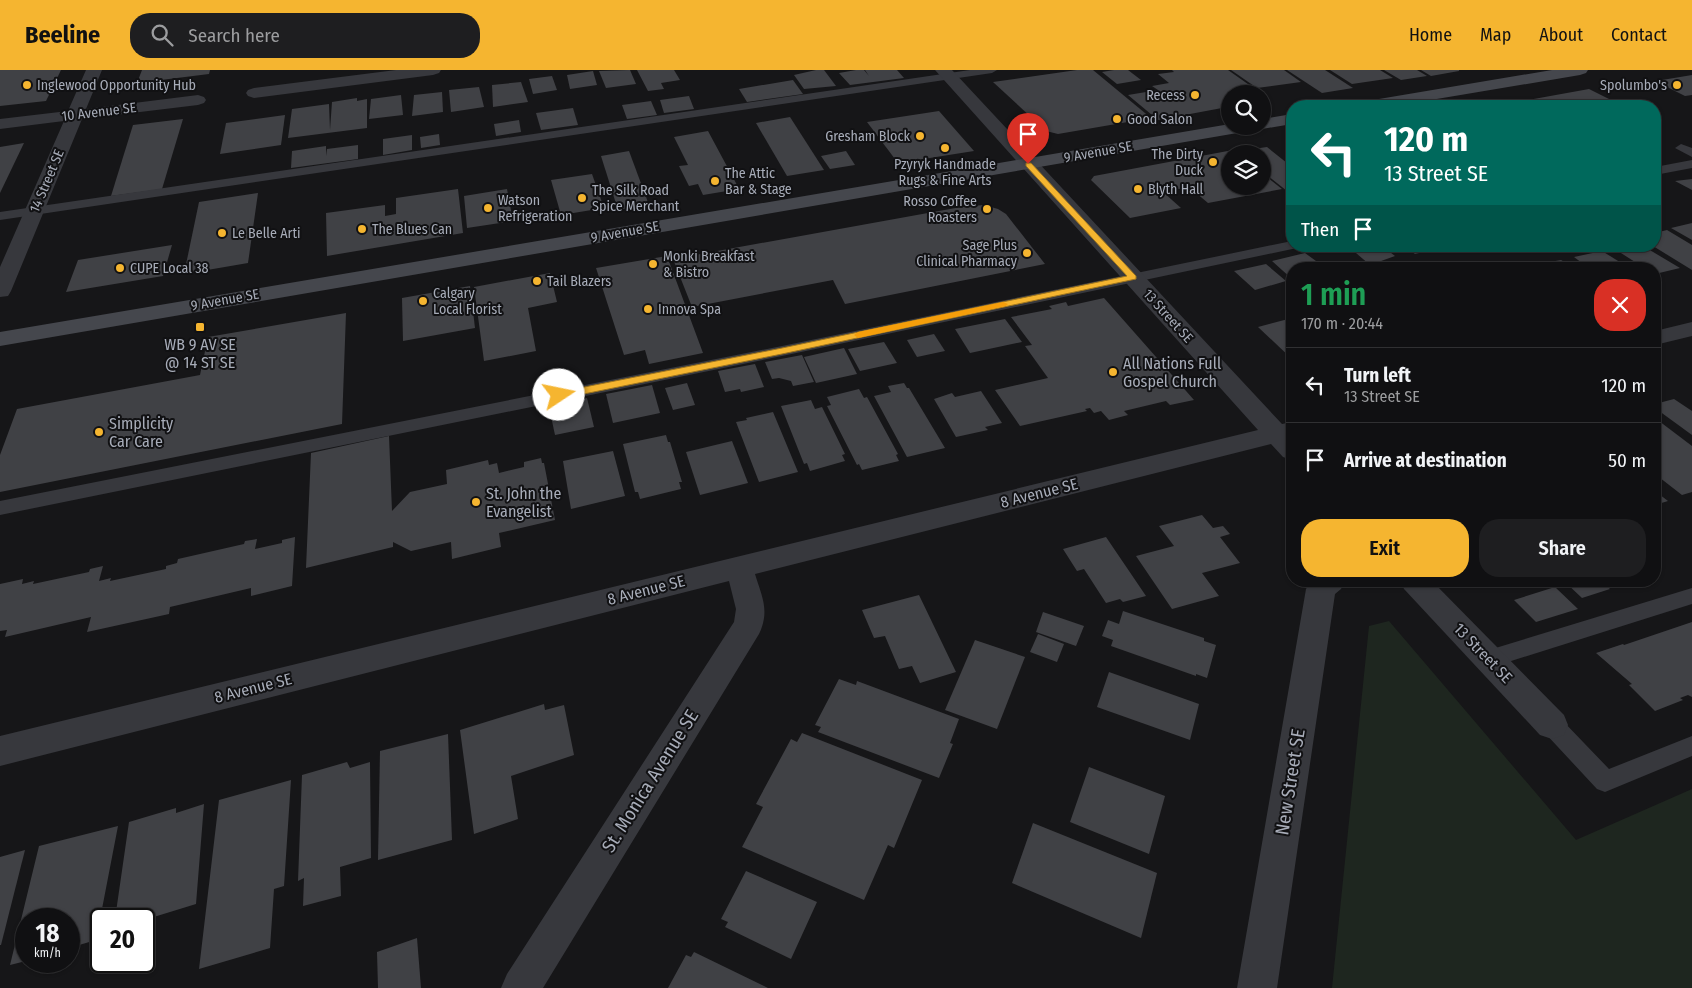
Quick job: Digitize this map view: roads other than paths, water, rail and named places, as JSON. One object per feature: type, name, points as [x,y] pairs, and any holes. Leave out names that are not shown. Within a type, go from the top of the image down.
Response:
[{"type":"main road","points":[[1402,100],[1580,70]]},
{"type":"main road","points":[[1271,122],[1286,120]]},
{"type":"main road","name":"9 Avenue SE","points":[[0,338],[1221,131]]},
{"type":"street","name":"14 Street SE","points":[[0,291],[94,70]]},
{"type":"street","points":[[254,93],[433,70]]},
{"type":"street","name":"13 Street SE","points":[[946,73],[1133,277],[1286,437]]},
{"type":"street","name":"10 Avenue SE","points":[[0,124],[198,100]]},
{"type":"street","points":[[1661,337],[1692,329]]},
{"type":"street","name":"8 Avenue SE","points":[[0,751],[739,567],[1286,438]]},
{"type":"street","name":"St. Monica Avenue SE","points":[[521,988],[748,625],[751,609],[739,567]]},
{"type":"street","name":"New Street SE","points":[[1258,988],[1321,589],[1324,587]]},
{"type":"street","name":"13 Street SE","points":[[1420,587],[1552,725]]},
{"type":"lane","points":[[0,216],[946,73],[992,70]]},
{"type":"lane","points":[[1661,159],[1676,167]]},
{"type":"lane","points":[[1661,171],[1692,164]]},
{"type":"lane","points":[[0,508],[782,351],[1286,246]]},
{"type":"lane","points":[[1489,659],[1692,596]]},
{"type":"lane","points":[[1552,725],[1606,781],[1692,746]]},
{"type":"place","name":"Inglewood Opportunity Hub","points":[[27,85]]},
{"type":"place","name":"Spolumbo's","points":[[1677,85]]},
{"type":"place","name":"Recess","points":[[1195,95]]},
{"type":"place","name":"Good Salon","points":[[1117,119]]},
{"type":"place","name":"Gresham Block","points":[[920,136]]},
{"type":"place","name":"Pzyryk Handmade Rugs & Fine Arts","points":[[945,148]]},
{"type":"place","name":"The Dirty Duck","points":[[1213,162]]},
{"type":"place","name":"The Attic Bar & Stage","points":[[715,181]]},
{"type":"place","name":"Blyth Hall","points":[[1138,189]]},
{"type":"place","name":"The Silk Road Spice Merchant","points":[[582,198]]},
{"type":"place","name":"Watson Refrigeration","points":[[488,208]]},
{"type":"place","name":"Rosso Coffee Roasters","points":[[987,209]]},
{"type":"place","name":"The Blues Can","points":[[362,229]]},
{"type":"place","name":"Le Belle Arti","points":[[222,233]]},
{"type":"place","name":"Sage Plus Clinical Pharmacy","points":[[1027,253]]},
{"type":"place","name":"Monki Breakfast & Bistro","points":[[653,264]]},
{"type":"place","name":"CUPE Local 38","points":[[120,268]]},
{"type":"place","name":"Tail Blazers","points":[[537,281]]},
{"type":"place","name":"Calgary Local Florist","points":[[423,301]]},
{"type":"place","name":"Innova Spa","points":[[648,309]]},
{"type":"place","name":"WB 9 AV SE @ 14 ST SE","points":[[200,327]]},
{"type":"place","name":"All Nations Full Gospel Church","points":[[1113,372]]},
{"type":"place","name":"Simplicity Car Care","points":[[99,432]]},
{"type":"place","name":"St. John the Evangelist","points":[[476,502]]}]
